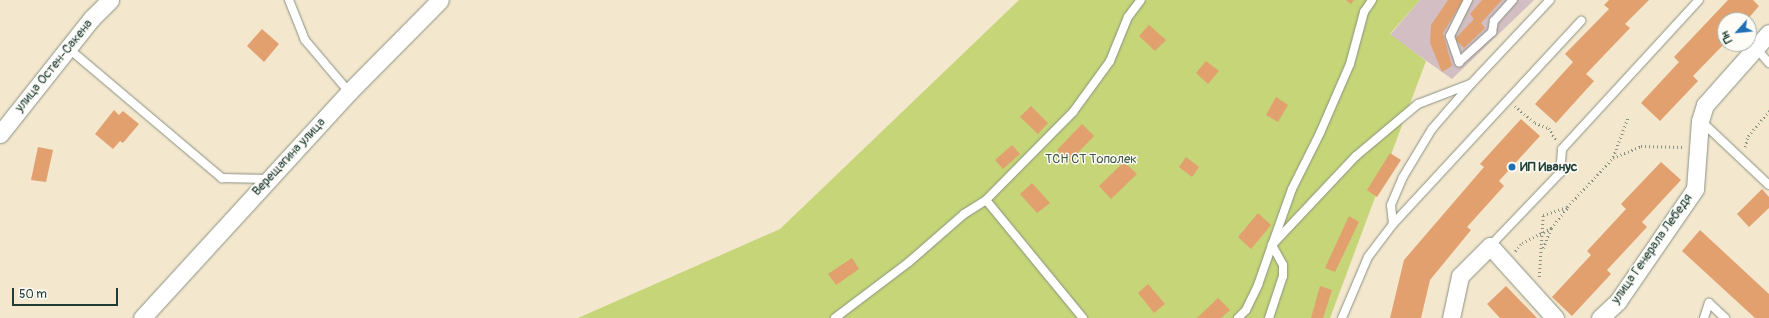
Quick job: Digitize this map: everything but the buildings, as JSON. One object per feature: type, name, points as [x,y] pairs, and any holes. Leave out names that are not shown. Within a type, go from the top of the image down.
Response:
[{"type":"street","name":"улица Остен-Сакена","points":[[0,134],[68,48],[110,0]]},
{"type":"street","points":[[421,19],[435,0]]},
{"type":"street","name":"Верещагина улица","points":[[142,318],[348,92],[440,0]]},
{"type":"street","name":"улица Генерала Лебедя","points":[[1757,47],[1769,33]]},
{"type":"street","name":"улица Генерала Лебедя","points":[[1600,318],[1618,301],[1695,189],[1700,121],[1705,105],[1752,52]]},
{"type":"street","points":[[1450,318],[1460,276],[1495,252],[1554,318]]},
{"type":"lane","points":[[289,0],[305,40],[348,92]]},
{"type":"lane","points":[[835,318],[909,262],[964,214],[986,200],[1073,112],[1110,61],[1128,17],[1141,0]]},
{"type":"lane","points":[[1238,318],[1246,310],[1258,285],[1292,189],[1350,64],[1364,12],[1372,0]]},
{"type":"lane","points":[[1468,0],[1450,36],[1459,62],[1492,32],[1494,21],[1513,0]]},
{"type":"lane","points":[[1393,224],[1391,205],[1403,177],[1432,129],[1471,84],[1550,0]]},
{"type":"lane","points":[[1495,252],[1560,173],[1562,149],[1699,0]]},
{"type":"lane","points":[[1342,318],[1368,257],[1393,224],[1581,21]]},
{"type":"lane","points":[[68,48],[222,178],[269,179]]},
{"type":"lane","points":[[1757,49],[1769,63]]},
{"type":"lane","points":[[1272,245],[1356,156],[1418,104],[1471,84]]},
{"type":"lane","points":[[1700,121],[1769,185]]},
{"type":"lane","points":[[986,200],[1083,318]]},
{"type":"lane","points":[[1269,318],[1283,276],[1283,265],[1272,245]]},
{"type":"lane","points":[[1704,318],[1709,302],[1725,318]]},
{"type":"path","points":[[1508,100],[1535,123],[1549,128],[1562,149]]},
{"type":"path","points":[[1742,160],[1748,136],[1769,111]]},
{"type":"path","points":[[1542,250],[1551,228],[1567,207],[1613,158],[1628,117]]},
{"type":"path","points":[[1613,158],[1642,146],[1698,148]]},
{"type":"path","points":[[1536,297],[1542,250],[1543,215],[1567,207]]},
{"type":"path","points":[[1495,252],[1514,252],[1522,243],[1551,228]]},
{"type":"shaded area","points":[[1420,0],[1534,0],[1452,79],[1390,35]]},
{"type":"green space","name":"ТСН СТ Тополек","points":[[1019,0],[1420,0],[1390,34],[1426,61],[1330,318],[578,318],[780,229]]},
{"type":"place","name":"ИП Иванус","points":[[1512,167]]}]
